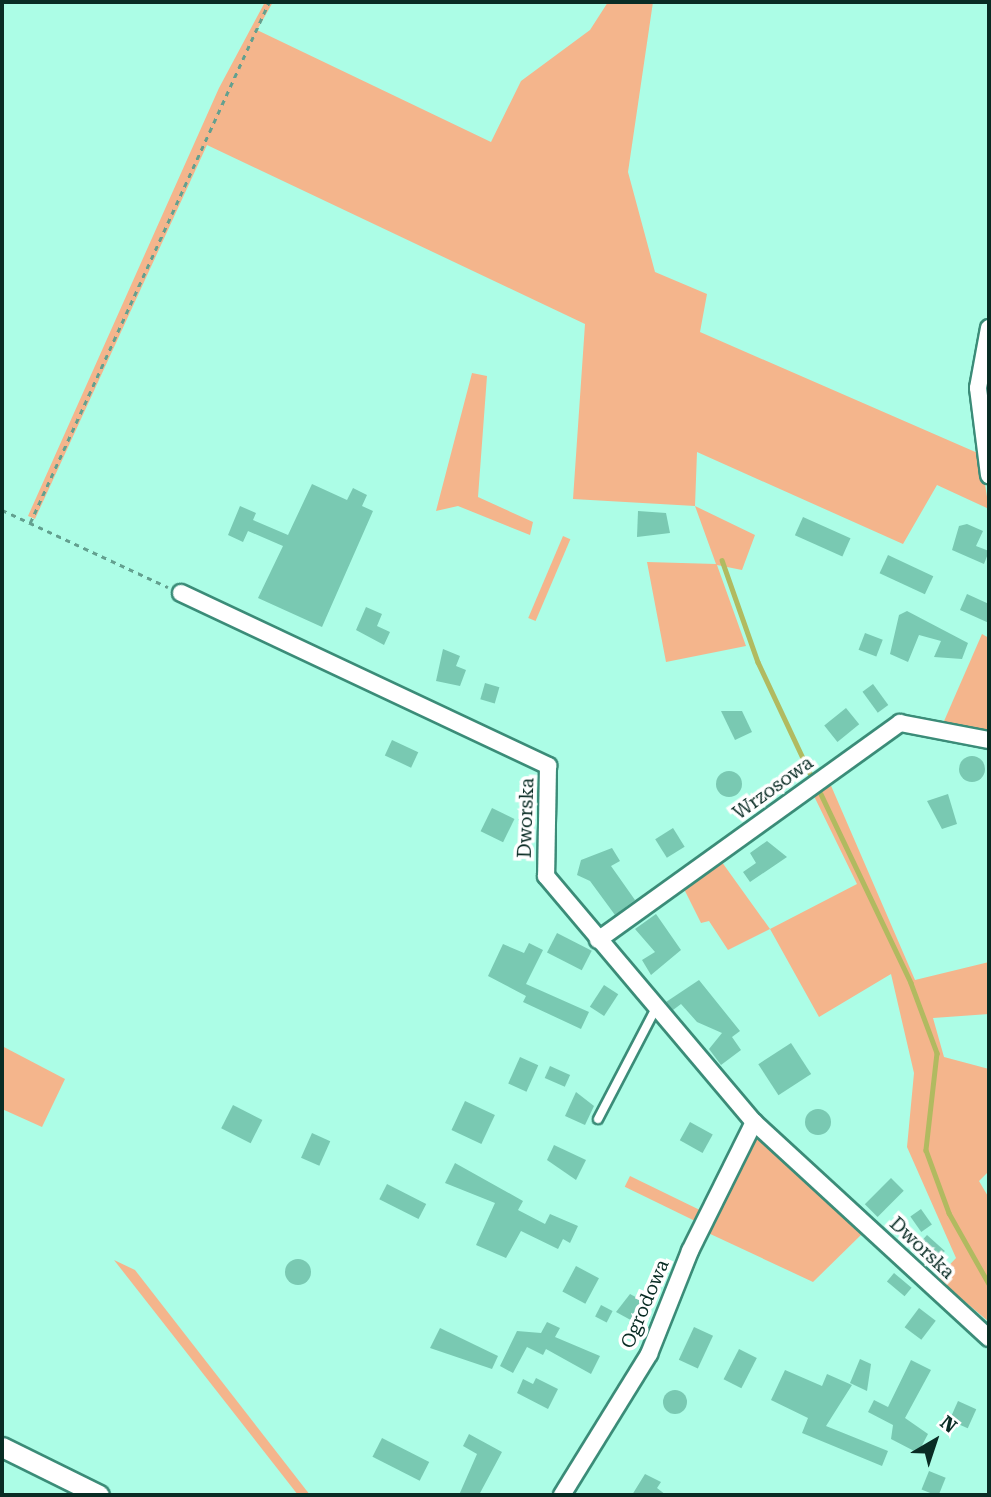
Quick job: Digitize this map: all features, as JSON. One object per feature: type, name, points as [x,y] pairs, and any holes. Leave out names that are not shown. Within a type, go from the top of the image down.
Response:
[{"type":"street","points":[[989,328],[978,388],[989,475]]},
{"type":"street","name":"Dworska","points":[[181,593],[548,766],[545,870],[598,940],[754,1122],[989,1338]]},
{"type":"street","name":"Wrzosowa","points":[[598,940],[900,723],[989,740]]},
{"type":"street","name":"Ogrodowa","points":[[562,1495],[649,1354],[690,1251],[754,1122]]},
{"type":"street","points":[[2,1447],[99,1495]]},
{"type":"lane","points":[[598,1119],[656,1008]]},
{"type":"path","points":[[30,523],[269,2]]},
{"type":"path","points":[[2,510],[181,593]]},
{"type":"shaded area","points":[[265,2],[273,2],[257,30],[491,142],[521,81],[590,30],[608,2],[653,2],[628,172],[655,272],[707,294],[700,332],[980,454],[989,509],[937,485],[903,544],[697,452],[695,506],[573,499],[585,324],[207,145],[35,519],[28,516],[219,88]]},
{"type":"shaded area","points":[[472,373],[487,376],[478,497],[533,522],[530,535],[458,506],[436,511]]},
{"type":"shaded area","points":[[695,506],[755,535],[742,570],[717,565],[746,646],[666,662],[647,562],[716,564]]},
{"type":"shaded area","points":[[563,536],[570,539],[536,621],[528,618]]},
{"type":"shaded area","points":[[982,634],[989,638],[989,737],[941,728]]},
{"type":"shaded area","points":[[829,781],[915,980],[989,962],[989,1014],[933,1018],[944,1057],[989,1069],[989,1171],[979,1181],[989,1198],[989,1322],[937,1278],[956,1258],[907,1147],[914,1073],[891,974],[819,1017],[770,929],[857,884],[812,792]]},
{"type":"shaded area","points":[[719,858],[770,929],[728,950],[709,921],[701,923],[682,885]]},
{"type":"shaded area","points":[[2,1046],[65,1079],[42,1127],[2,1109]]},
{"type":"shaded area","points":[[756,1131],[865,1231],[813,1282],[706,1232]]},
{"type":"shaded area","points":[[630,1176],[702,1211],[697,1222],[625,1187]]},
{"type":"shaded area","points":[[114,1260],[135,1270],[310,1495],[298,1495]]},
{"type":"building","points":[[312,484],[347,500],[353,488],[367,495],[362,506],[373,511],[322,627],[258,598],[283,546],[248,531],[243,542],[228,535],[240,506],[256,513],[253,520],[288,535]]},
{"type":"building","points":[[638,511],[666,513],[670,533],[637,537]]},
{"type":"building","points":[[803,517],[851,538],[842,556],[795,535]]},
{"type":"building","points":[[967,524],[983,531],[976,546],[989,551],[984,564],[952,550],[959,526]]},
{"type":"building","points":[[888,555],[933,576],[925,594],[880,573]]},
{"type":"building","points":[[967,594],[989,604],[989,623],[960,610]]},
{"type":"building","points":[[366,607],[382,614],[377,626],[390,632],[384,645],[356,630]]},
{"type":"building","points":[[907,611],[968,643],[962,659],[934,657],[941,641],[919,635],[908,662],[890,654],[899,615]]},
{"type":"building","points":[[865,633],[883,640],[876,657],[859,650]]},
{"type":"building","points":[[443,649],[460,656],[456,666],[466,670],[460,686],[436,681]]},
{"type":"building","points":[[485,683],[499,687],[495,703],[480,699]]},
{"type":"building","points":[[873,684],[888,705],[878,713],[862,692]]},
{"type":"building","points":[[846,708],[859,724],[837,742],[824,726]]},
{"type":"building","points":[[721,711],[742,711],[752,732],[735,740]]},
{"type":"building","points":[[392,740],[418,752],[411,768],[385,755]]},
{"type":"building","points":[[972,756],[981,760],[985,769],[981,778],[972,782],[963,778],[959,769],[963,760]]},
{"type":"building","points":[[729,771],[738,775],[742,784],[738,793],[729,797],[720,793],[716,784],[720,775]]},
{"type":"building","points":[[948,794],[957,824],[942,829],[927,801]]},
{"type":"building","points":[[492,808],[514,819],[503,842],[481,831]]},
{"type":"building","points":[[673,828],[685,847],[667,858],[655,839]]},
{"type":"building","points":[[767,841],[787,857],[750,882],[743,872],[756,863],[750,853]]},
{"type":"building","points":[[612,848],[620,861],[611,866],[635,900],[615,915],[590,881],[577,875],[581,860]]},
{"type":"building","points":[[656,914],[681,950],[651,975],[642,960],[655,952],[635,929]]},
{"type":"building","points":[[557,933],[592,951],[582,970],[547,953]]},
{"type":"building","points":[[529,943],[543,950],[526,984],[589,1012],[581,1029],[523,1002],[526,996],[488,976],[503,944],[524,953]]},
{"type":"building","points":[[699,980],[740,1031],[732,1037],[741,1050],[721,1065],[709,1049],[722,1033],[697,1022],[681,1004],[673,1010],[666,1002]]},
{"type":"building","points":[[604,985],[618,994],[604,1016],[590,1007]]},
{"type":"building","points":[[791,1043],[811,1074],[778,1095],[758,1064]]},
{"type":"building","points":[[520,1057],[538,1065],[526,1092],[508,1083]]},
{"type":"building","points":[[550,1066],[570,1075],[565,1087],[545,1078]]},
{"type":"building","points":[[576,1092],[594,1106],[585,1125],[565,1116]]},
{"type":"building","points":[[465,1101],[495,1115],[481,1144],[451,1130]]},
{"type":"building","points":[[233,1105],[262,1120],[251,1143],[221,1128]]},
{"type":"building","points":[[818,1109],[827,1113],[831,1122],[827,1131],[818,1135],[809,1131],[805,1122],[809,1113]]},
{"type":"building","points":[[690,1122],[713,1135],[703,1153],[680,1140]]},
{"type":"building","points":[[312,1133],[330,1141],[319,1166],[301,1158]]},
{"type":"building","points":[[554,1145],[586,1160],[576,1180],[547,1160]]},
{"type":"building","points":[[455,1163],[523,1201],[518,1210],[545,1224],[550,1214],[578,1226],[570,1243],[563,1239],[558,1249],[521,1231],[506,1258],[476,1245],[495,1203],[445,1183]]},
{"type":"building","points":[[891,1178],[904,1191],[878,1217],[865,1204]]},
{"type":"building","points":[[387,1184],[426,1204],[418,1219],[379,1199]]},
{"type":"building","points":[[921,1209],[932,1225],[921,1232],[910,1216]]},
{"type":"building","points":[[927,1235],[945,1251],[930,1267],[912,1251]]},
{"type":"building","points":[[298,1259],[307,1263],[311,1272],[307,1281],[298,1285],[289,1281],[285,1272],[289,1263]]},
{"type":"building","points":[[576,1266],[599,1278],[585,1304],[562,1292]]},
{"type":"building","points":[[894,1273],[912,1288],[905,1296],[887,1281]]},
{"type":"building","points":[[630,1294],[649,1304],[638,1324],[616,1312]]},
{"type":"building","points":[[601,1305],[613,1311],[607,1322],[595,1317]]},
{"type":"building","points":[[919,1308],[936,1321],[921,1340],[905,1327]]},
{"type":"building","points":[[547,1322],[560,1328],[555,1337],[600,1356],[591,1374],[546,1349],[543,1355],[527,1347],[513,1373],[500,1366],[517,1331],[541,1333]]},
{"type":"building","points":[[694,1327],[713,1336],[698,1369],[679,1360]]},
{"type":"building","points":[[440,1328],[498,1356],[492,1369],[430,1348]]},
{"type":"building","points":[[739,1349],[757,1358],[741,1388],[724,1379]]},
{"type":"building","points":[[860,1359],[871,1364],[867,1391],[850,1383]]},
{"type":"building","points":[[911,1360],[931,1370],[905,1418],[928,1434],[918,1453],[891,1439],[893,1425],[868,1412],[874,1400],[888,1407]]},
{"type":"building","points":[[785,1370],[822,1386],[827,1374],[852,1385],[826,1426],[888,1451],[882,1466],[802,1433],[808,1418],[771,1400]]},
{"type":"building","points":[[536,1378],[558,1389],[548,1409],[517,1393],[523,1379],[533,1384]]},
{"type":"building","points":[[675,1390],[684,1393],[687,1402],[684,1411],[675,1414],[666,1411],[663,1402],[666,1393]]},
{"type":"building","points":[[958,1401],[976,1409],[968,1428],[949,1420]]},
{"type":"building","points":[[469,1434],[502,1452],[479,1495],[459,1495],[477,1454],[463,1446]]},
{"type":"building","points":[[382,1438],[429,1462],[420,1481],[372,1457]]},
{"type":"building","points":[[929,1471],[946,1478],[939,1495],[922,1490]]},
{"type":"building","points":[[645,1474],[661,1482],[657,1488],[666,1495],[632,1495]]},
{"type":"waterway","points":[[722,560],[758,662],[810,773]]},
{"type":"waterway","points":[[821,794],[911,983],[937,1053],[926,1150],[949,1213],[989,1284]]}]
